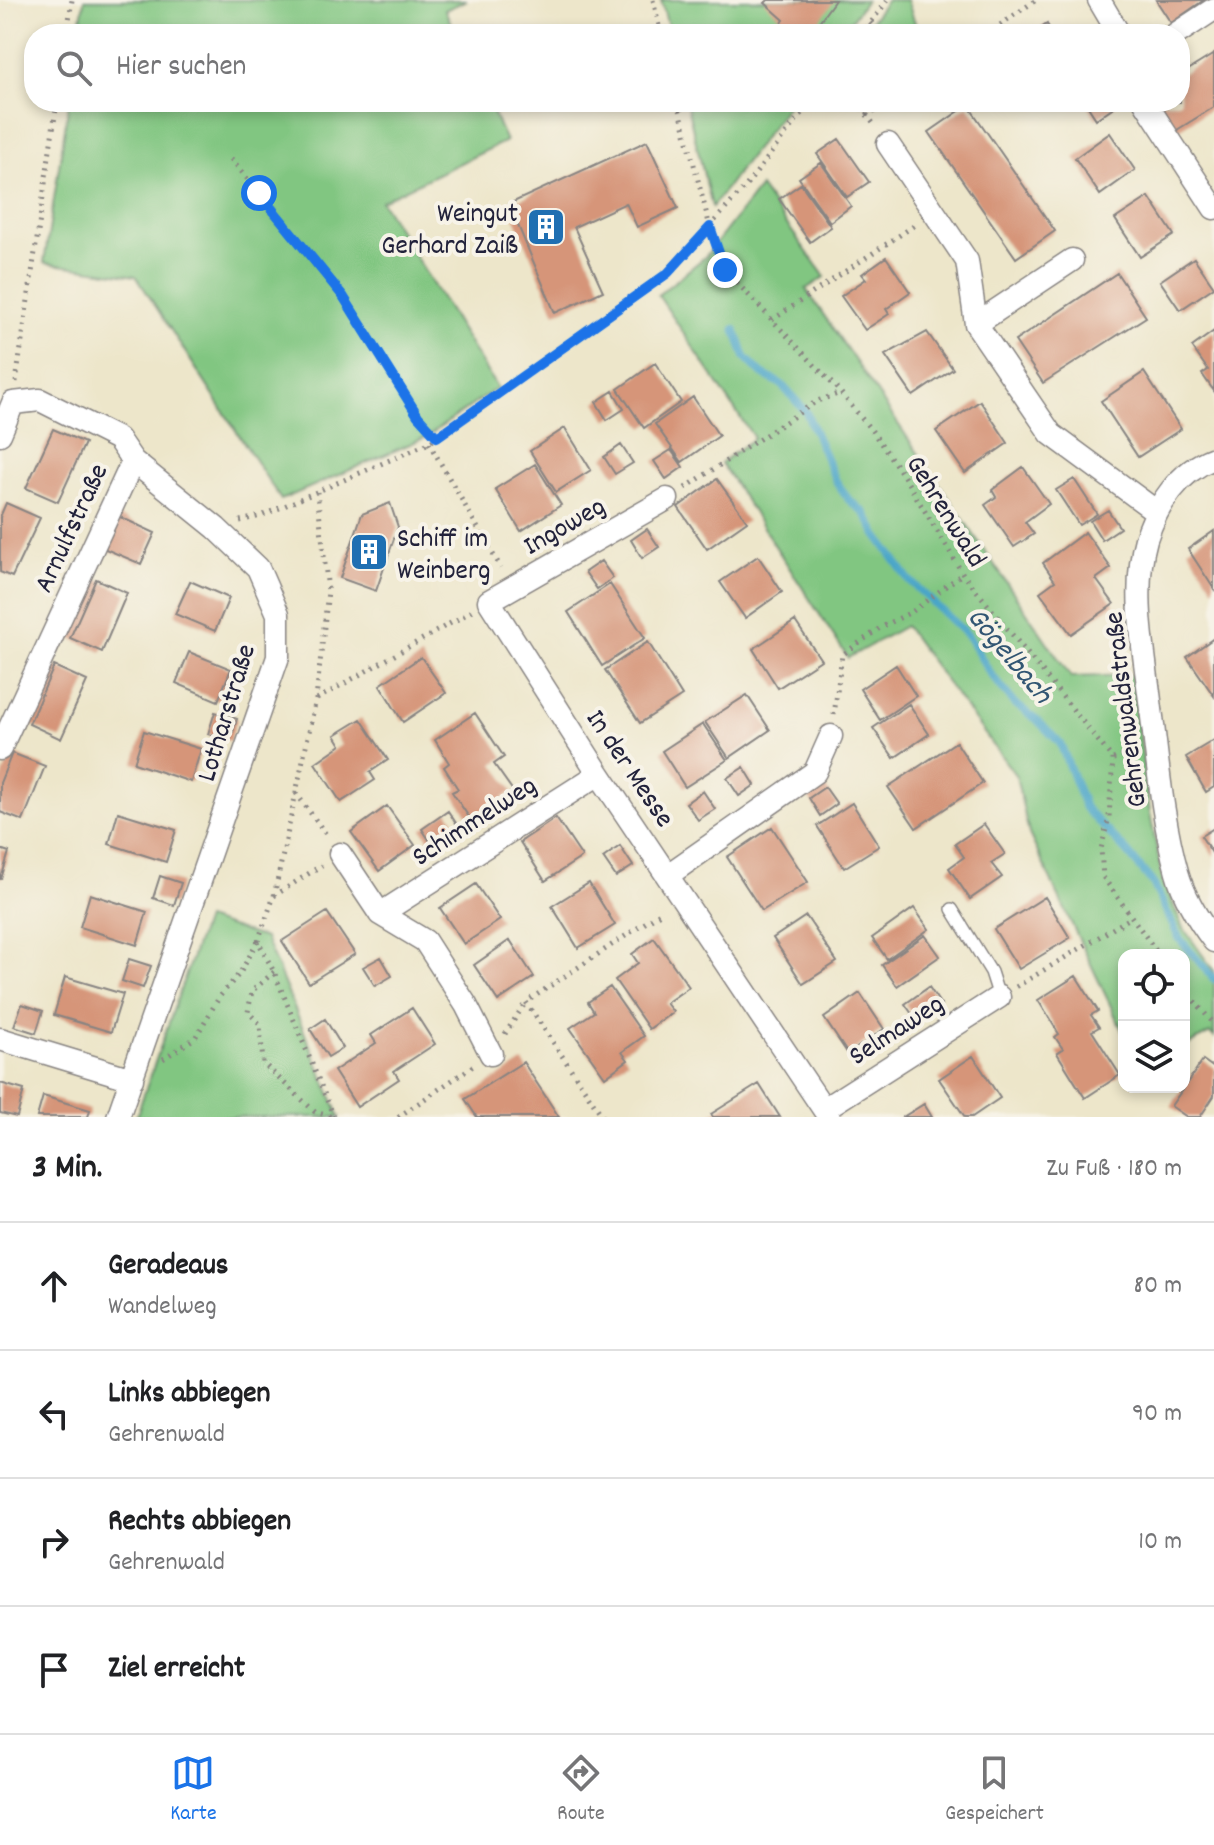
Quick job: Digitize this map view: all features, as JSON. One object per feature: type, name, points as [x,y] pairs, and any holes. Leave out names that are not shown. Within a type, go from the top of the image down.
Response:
[{"type":"street","points":[[1099,0],[1113,24]]},
{"type":"street","points":[[1190,25],[1214,9]]},
{"type":"street","points":[[1152,112],[1214,208]]},
{"type":"street","points":[[888,144],[967,261],[976,324],[1051,434],[1157,512]]},
{"type":"street","points":[[976,324],[1072,260]]},
{"type":"street","name":"Lotharstraße","points":[[13,403],[40,400],[118,439],[133,461],[216,528],[258,568],[278,614],[278,657],[118,1117]]},
{"type":"street","points":[[0,434],[13,403]]},
{"type":"street","name":"Gehrenwaldstraße","points":[[1214,458],[1179,479],[1157,512],[1146,541],[1139,585],[1166,819],[1178,874],[1197,919],[1214,941]]},
{"type":"street","name":"Arnulfstraße","points":[[0,749],[133,461]]},
{"type":"street","name":"Ingoweg","points":[[489,601],[667,499]]},
{"type":"street","name":"In der Messe","points":[[489,601],[599,774],[827,1113]]},
{"type":"street","points":[[668,875],[815,772],[831,736]]},
{"type":"street","name":"Schimmelweg","points":[[380,914],[599,774]]},
{"type":"street","points":[[340,854],[380,914],[425,941],[466,1005],[491,1054]]},
{"type":"street","name":"Selmaweg","points":[[827,1113],[999,997]]},
{"type":"street","points":[[0,1039],[132,1079]]},
{"type":"lane","points":[[952,909],[991,972],[999,997]]},
{"type":"path","points":[[68,24],[72,0]]},
{"type":"path","points":[[653,0],[659,24]]},
{"type":"path","points":[[870,23],[888,0]]},
{"type":"path","points":[[1001,24],[1036,0]]},
{"type":"path","points":[[13,403],[56,112]]},
{"type":"path","name":"Gehrenwald","points":[[681,112],[710,227],[725,270],[841,393],[872,431],[903,475],[963,574],[1113,759],[1109,817],[1101,849],[1103,877],[1155,949]]},
{"type":"path","points":[[216,528],[261,516],[429,443],[668,273],[746,186],[802,112]]},
{"type":"path","points":[[866,115],[873,112]]},
{"type":"path","points":[[231,159],[343,296],[418,416],[437,437]]},
{"type":"path","points":[[772,320],[934,212]]},
{"type":"path","points":[[667,499],[817,401],[841,393]]},
{"type":"path","points":[[316,699],[489,601],[505,575],[429,443]]},
{"type":"path","points":[[132,1079],[195,1038],[258,941],[274,896],[316,699],[328,591],[317,492]]},
{"type":"path","points":[[831,736],[842,655],[880,628],[913,611],[963,574]]},
{"type":"path","points":[[274,896],[340,854],[296,792]]},
{"type":"path","points":[[603,1117],[526,1002],[683,898]]},
{"type":"path","points":[[999,997],[1132,917]]},
{"type":"path","points":[[258,941],[334,1117]]},
{"type":"path","points":[[274,972],[252,991],[248,1012],[260,1024],[263,1063],[315,1112],[334,1117]]},
{"type":"path","points":[[1190,996],[1214,1024]]},
{"type":"green space","points":[[84,0],[467,0],[445,10],[451,24],[80,24]]},
{"type":"green space","points":[[661,0],[866,0],[848,24],[667,24]]},
{"type":"green space","points":[[887,0],[907,0],[915,24],[869,24]]},
{"type":"green space","points":[[67,112],[493,112],[506,141],[381,201],[497,388],[426,437],[281,500],[136,276],[44,263]]},
{"type":"green space","points":[[688,112],[783,112],[712,207]]},
{"type":"green space","points":[[760,187],[825,277],[806,289],[1071,677],[1132,675],[1150,813],[1162,877],[1182,926],[1214,971],[1214,1037],[1210,1033],[1190,1044],[1190,949],[1118,949],[1118,1021],[1029,834],[1016,776],[905,626],[848,658],[721,463],[754,438],[658,295],[706,256]]},
{"type":"green space","points":[[205,919],[265,938],[340,1117],[136,1117]]},
{"type":"building","points":[[768,0],[835,0],[817,24],[781,24],[784,20],[765,3]]},
{"type":"building","points":[[1156,0],[1204,0],[1171,23]]},
{"type":"building","points":[[1214,54],[1214,107],[1172,133],[1158,112],[1190,112],[1190,69]]},
{"type":"building","points":[[958,112],[973,112],[1055,231],[1016,258],[929,132]]},
{"type":"building","points":[[1091,112],[1106,112],[1096,119]]},
{"type":"building","points":[[1110,133],[1135,170],[1100,195],[1075,158]]},
{"type":"building","points":[[839,139],[869,182],[847,197],[817,154]]},
{"type":"building","name":"Weingut Gerhard Zaiß","points":[[647,141],[678,208],[637,227],[626,203],[574,227],[603,291],[555,313],[509,204]]},
{"type":"building","points":[[821,163],[851,206],[830,222],[799,178]]},
{"type":"building","points":[[801,184],[831,227],[810,242],[779,199]]},
{"type":"building","points":[[1149,197],[1174,235],[1140,257],[1115,219]]},
{"type":"building","points":[[886,257],[910,292],[886,309],[889,314],[865,330],[841,296],[866,279],[862,274]]},
{"type":"building","points":[[1194,258],[1214,287],[1180,310],[1160,281]]},
{"type":"building","points":[[1117,273],[1146,317],[1043,383],[1015,341]]},
{"type":"building","points":[[1214,331],[1214,391],[1202,374],[1208,370],[1192,347]]},
{"type":"building","points":[[927,332],[953,369],[913,396],[885,355]]},
{"type":"building","points":[[655,363],[681,402],[644,428],[618,389]]},
{"type":"building","points":[[1144,372],[1181,429],[1138,457],[1101,401]]},
{"type":"building","points":[[613,391],[624,409],[607,420],[596,402]]},
{"type":"building","points":[[693,397],[719,436],[682,462],[655,424]]},
{"type":"building","points":[[980,401],[1008,443],[965,473],[936,431]]},
{"type":"building","points":[[565,428],[591,470],[556,492],[530,451]]},
{"type":"building","points":[[53,429],[85,443],[58,502],[26,488]]},
{"type":"building","points":[[621,445],[633,463],[615,474],[604,457]]},
{"type":"building","points":[[671,450],[683,467],[666,479],[654,461]]},
{"type":"building","points":[[535,464],[561,505],[521,531],[495,489]]},
{"type":"building","points":[[1023,467],[1049,504],[1025,522],[1034,534],[1014,547],[985,505],[996,497],[992,490]]},
{"type":"building","points":[[717,479],[747,521],[707,549],[678,507]]},
{"type":"building","points":[[1074,479],[1097,514],[1079,525],[1056,490]]},
{"type":"building","points":[[6,503],[40,518],[12,577],[0,572],[0,517]]},
{"type":"building","name":"Schiff im Weinberg","points":[[390,503],[398,527],[376,591],[340,578],[362,514]]},
{"type":"building","points":[[1108,510],[1120,528],[1102,540],[1090,521]]},
{"type":"building","points":[[118,516],[155,533],[141,564],[103,548]]},
{"type":"building","points":[[647,529],[659,547],[642,558],[631,540]]},
{"type":"building","points":[[1214,531],[1214,589],[1188,549]]},
{"type":"building","points":[[1085,532],[1111,568],[1096,579],[1114,604],[1071,634],[1040,592],[1055,581],[1043,563]]},
{"type":"building","points":[[758,556],[782,592],[745,618],[720,582]]},
{"type":"building","points":[[601,561],[613,578],[597,589],[585,572]]},
{"type":"building","points":[[96,579],[127,593],[102,652],[70,638]]},
{"type":"building","points":[[190,581],[229,598],[215,631],[175,614]]},
{"type":"building","points":[[610,584],[645,638],[602,666],[568,612]]},
{"type":"building","points":[[795,621],[821,660],[778,688],[753,649]]},
{"type":"building","points":[[1214,638],[1214,696],[1187,657]]},
{"type":"building","points":[[648,642],[682,696],[640,723],[605,670]]},
{"type":"building","points":[[189,652],[231,669],[218,701],[176,683]]},
{"type":"building","points":[[421,657],[446,693],[403,722],[380,685]]},
{"type":"building","points":[[896,665],[916,696],[880,720],[860,689]]},
{"type":"building","points":[[54,666],[87,681],[61,739],[29,724]]},
{"type":"building","points":[[747,695],[770,730],[729,758],[705,722]]},
{"type":"building","points":[[909,704],[929,734],[894,758],[873,728]]},
{"type":"building","points":[[215,712],[237,719],[230,741],[208,734]]},
{"type":"building","points":[[475,713],[504,757],[494,764],[513,791],[471,820],[452,792],[458,789],[444,767],[449,763],[435,740]]},
{"type":"building","points":[[361,719],[388,760],[370,772],[375,780],[341,802],[315,763],[341,745],[335,735]]},
{"type":"building","points":[[703,724],[727,760],[685,787],[662,751]]},
{"type":"building","points":[[144,731],[201,749],[191,782],[134,763]]},
{"type":"building","points":[[1214,740],[1214,787],[1206,792],[1186,757]]},
{"type":"building","points":[[956,742],[983,783],[916,828],[888,787]]},
{"type":"building","points":[[12,753],[45,766],[23,821],[0,812],[0,783]]},
{"type":"building","points":[[744,767],[755,785],[739,796],[727,778]]},
{"type":"building","points":[[825,787],[837,804],[820,816],[809,798]]},
{"type":"building","points":[[703,791],[715,809],[698,820],[686,803]]},
{"type":"building","points":[[852,803],[879,846],[844,868],[817,826]]},
{"type":"building","points":[[387,806],[415,845],[379,871],[351,832]]},
{"type":"building","points":[[448,811],[460,829],[434,847],[422,829]]},
{"type":"building","points":[[118,812],[176,830],[166,862],[109,844]]},
{"type":"building","points":[[556,818],[582,857],[545,881],[520,842]]},
{"type":"building","points":[[984,824],[1005,854],[991,863],[1002,877],[970,899],[949,868],[964,857],[955,844]]},
{"type":"building","points":[[772,827],[808,882],[762,911],[727,857]]},
{"type":"building","points":[[1214,828],[1214,856],[1201,836]]},
{"type":"building","points":[[620,846],[633,866],[616,877],[603,858]]},
{"type":"building","points":[[0,849],[9,852],[1,879],[0,879]]},
{"type":"building","points":[[160,876],[181,883],[174,905],[153,898]]},
{"type":"building","points":[[589,883],[615,925],[578,948],[552,906]]},
{"type":"building","points":[[476,884],[500,920],[464,944],[440,908]]},
{"type":"building","points":[[90,894],[147,912],[137,945],[80,927]]},
{"type":"building","points":[[1045,897],[1070,938],[1019,969],[994,929]]},
{"type":"building","points":[[914,908],[929,929],[887,959],[872,938]]},
{"type":"building","points":[[327,912],[355,954],[309,983],[282,941]]},
{"type":"building","points":[[806,916],[837,962],[803,984],[773,938]]},
{"type":"building","points":[[925,935],[940,956],[897,986],[882,965]]},
{"type":"building","points":[[654,938],[689,987],[666,1003],[673,1012],[649,1029],[615,980],[638,963],[632,954]]},
{"type":"building","points":[[510,940],[534,977],[498,1001],[474,965]]},
{"type":"building","points":[[381,957],[392,976],[375,986],[363,967]]},
{"type":"building","points":[[129,959],[151,966],[143,988],[122,981]]},
{"type":"building","points":[[1076,976],[1098,1011],[1091,1015],[1099,1027],[1092,1031],[1118,1076],[1085,1098],[1057,1053],[1063,1049],[1055,1037],[1059,1034],[1038,1000]]},
{"type":"building","points":[[65,977],[123,994],[111,1032],[54,1015]]},
{"type":"building","points":[[610,987],[644,1036],[622,1052],[628,1060],[605,1077],[570,1028],[594,1012],[588,1002]]},
{"type":"building","points":[[929,987],[941,1005],[917,1021],[905,1004]]},
{"type":"building","points":[[860,993],[884,1029],[848,1054],[824,1018]]},
{"type":"building","points":[[22,1004],[43,1011],[36,1033],[14,1026]]},
{"type":"building","points":[[412,1008],[435,1044],[394,1071],[399,1079],[357,1107],[334,1071],[376,1043],[371,1035]]},
{"type":"building","points":[[325,1019],[343,1048],[328,1057],[310,1029]]},
{"type":"building","points":[[973,1056],[1000,1098],[972,1117],[965,1117],[939,1079]]},
{"type":"building","points":[[1203,1060],[1214,1068],[1214,1096],[1200,1117],[1187,1117],[1171,1106],[1180,1093],[1190,1093],[1190,1079]]},
{"type":"building","points":[[523,1062],[559,1117],[477,1117],[465,1099]]},
{"type":"building","points":[[0,1083],[24,1090],[17,1117],[0,1113]]},
{"type":"building","points":[[759,1084],[780,1117],[713,1117],[711,1114]]},
{"type":"building","points":[[43,1096],[90,1110],[88,1117],[37,1117]]},
{"type":"building","points":[[924,1104],[932,1117],[903,1117]]},
{"type":"waterway","name":"Gögelbach","points":[[735,329],[745,357],[762,374],[781,384],[806,412],[836,481],[848,499],[865,513],[909,580],[968,636],[990,673],[1015,704],[1036,719],[1060,743],[1085,808],[1153,883],[1179,938],[1214,979]]},
{"type":"place","name":"Weingut Gerhard Zaiß","points":[[546,227]]},
{"type":"place","name":"Schiff im Weinberg","points":[[369,552]]},
{"type":"route","points":[[259,193],[343,296],[418,416],[437,437],[668,273],[710,227],[725,270]]}]
